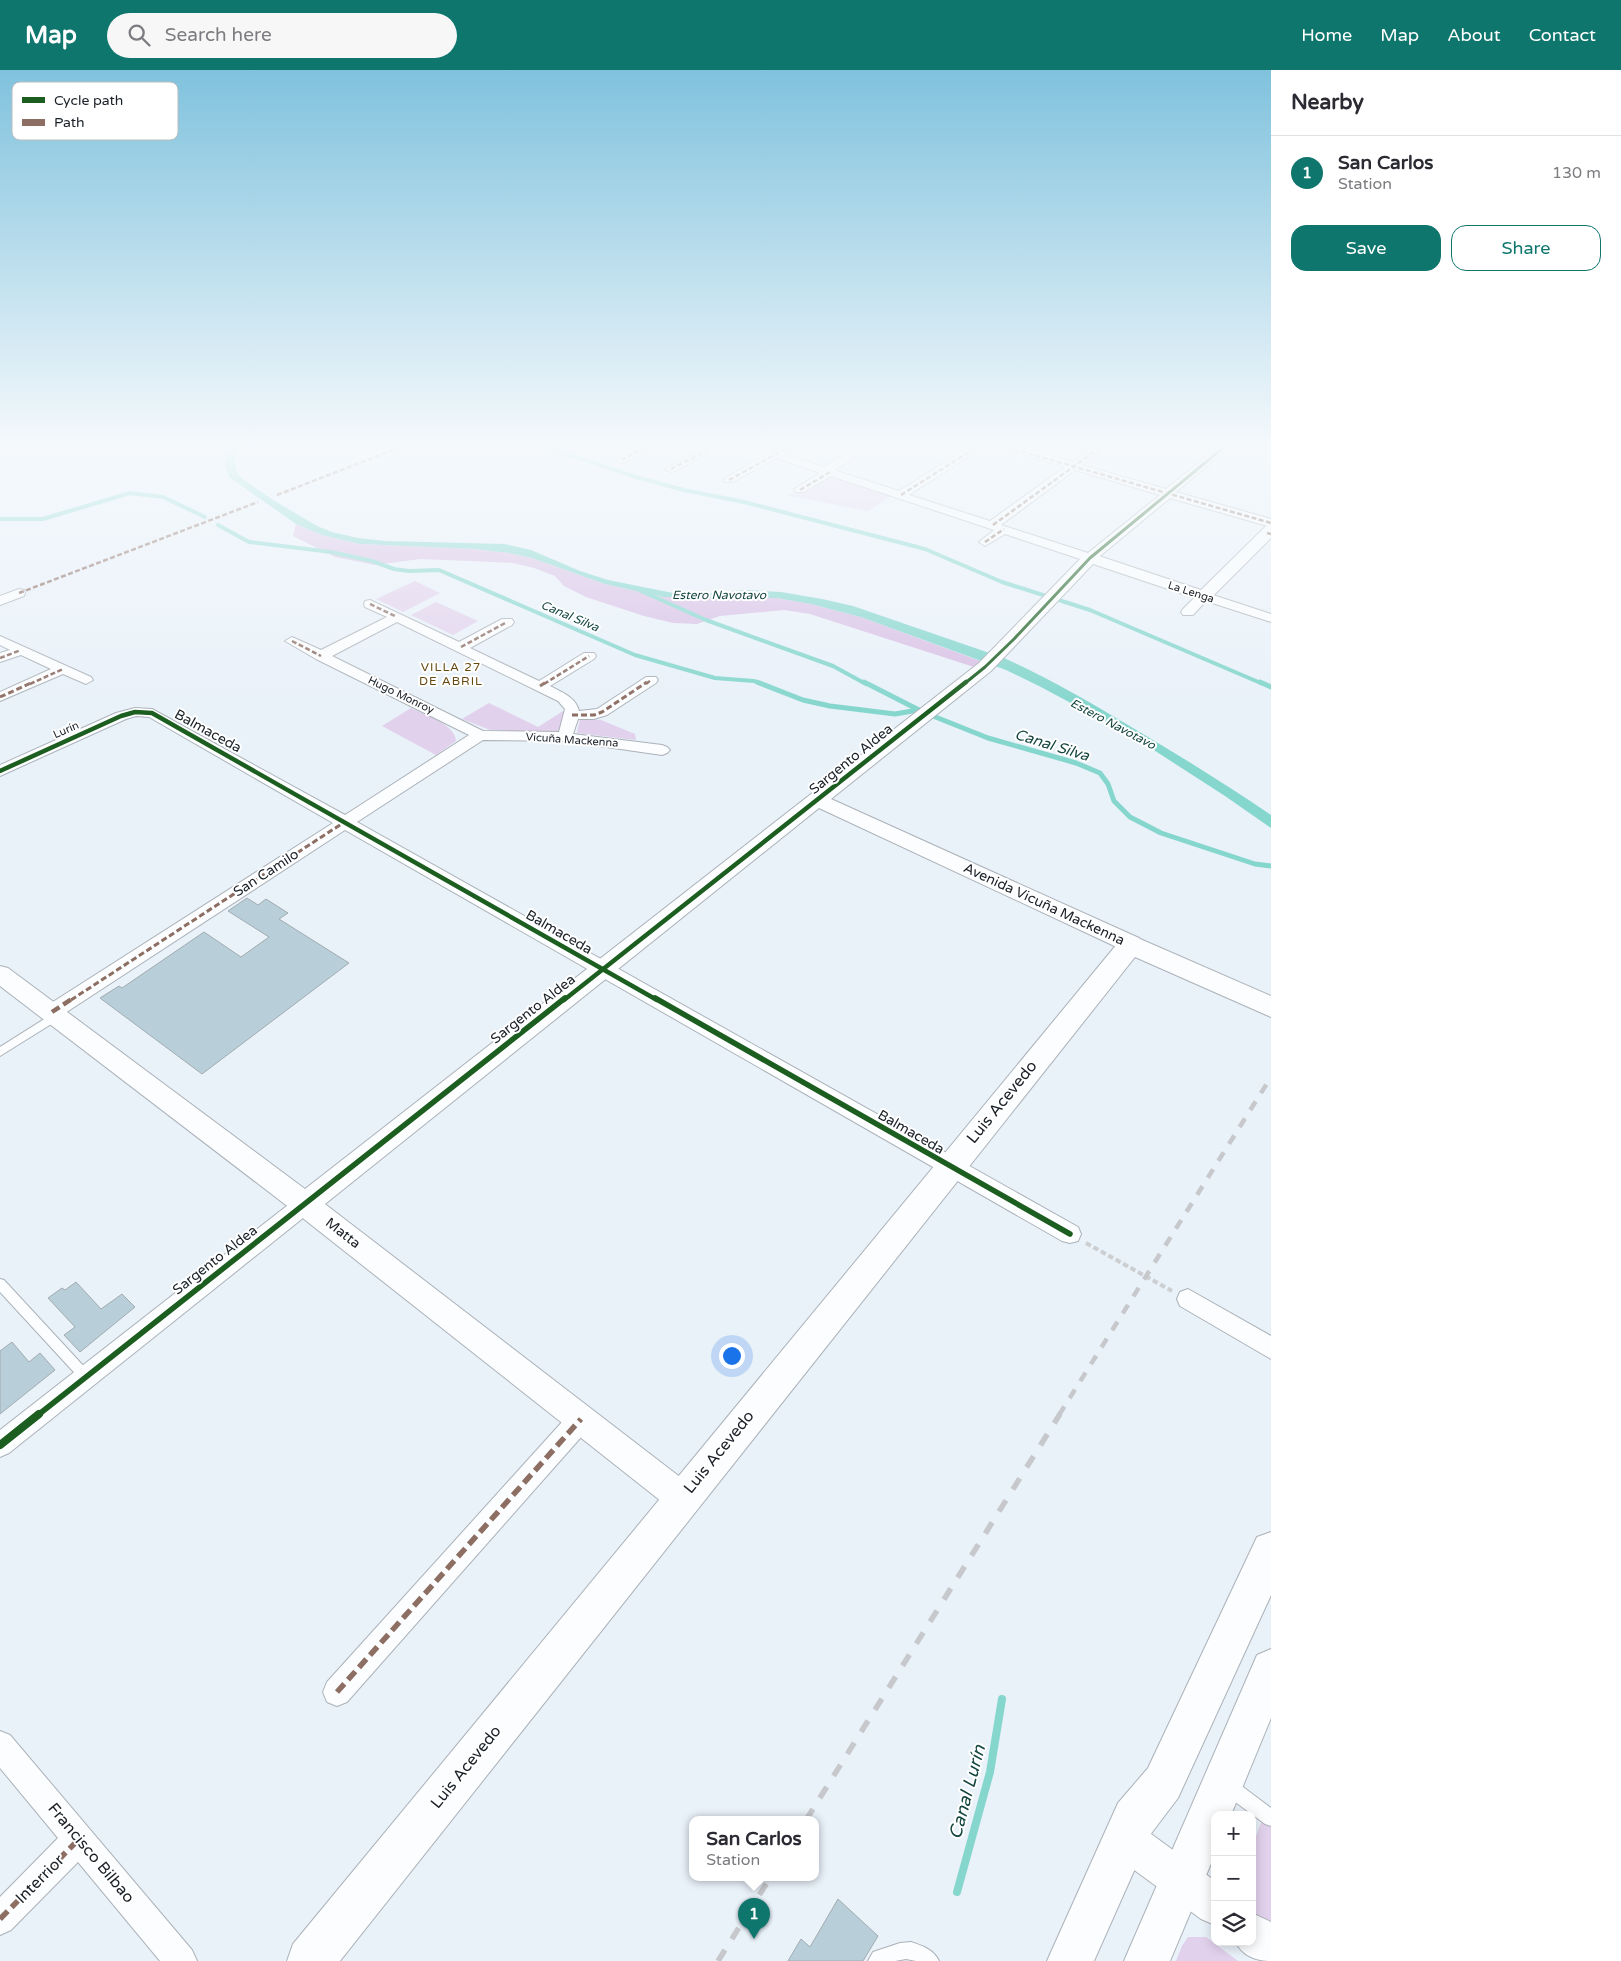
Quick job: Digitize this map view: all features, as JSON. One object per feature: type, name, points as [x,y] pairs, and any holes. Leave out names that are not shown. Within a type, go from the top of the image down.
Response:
[{"type":"main road","name":"Avenida Vicuña Mackenna","points":[[1131,944],[1271,1007]]},
{"type":"main road","name":"Luis Acevedo","points":[[310,1961],[1131,944]]},
{"type":"main road","points":[[1070,1961],[1134,1819],[1163,1783],[1271,1551]]},
{"type":"main road","points":[[1147,1961],[1271,1669]]},
{"type":"street","points":[[985,542],[994,531]]},
{"type":"street","name":"La Lenga","points":[[1011,531],[1271,618]]},
{"type":"street","points":[[1090,558],[1123,531]]},
{"type":"street","points":[[1188,612],[1269,531]]},
{"type":"street","name":"Sargento Aldea","points":[[0,1445],[985,667],[1001,653],[1090,558]]},
{"type":"street","points":[[0,601],[19,593]]},
{"type":"street","points":[[370,604],[563,698],[572,708],[572,715],[565,737]]},
{"type":"street","points":[[321,656],[397,617]]},
{"type":"street","points":[[461,647],[507,622]]},
{"type":"street","points":[[0,640],[86,680]]},
{"type":"street","name":"Hugo Monroy","points":[[292,641],[480,735]]},
{"type":"street","points":[[0,658],[21,650]]},
{"type":"street","points":[[540,686],[589,656]]},
{"type":"street","points":[[0,697],[63,669]]},
{"type":"street","points":[[572,715],[594,715],[602,712],[651,680]]},
{"type":"street","name":"Lurín","points":[[0,771],[122,716],[142,711]]},
{"type":"street","name":"Balmaceda","points":[[142,711],[159,717],[346,822],[1070,1234]]},
{"type":"street","name":"Vicuña Mackenna","points":[[480,735],[565,737],[662,750]]},
{"type":"street","name":"San Camilo","points":[[55,1014],[480,735]]},
{"type":"street","name":"Avenida Vicuña Mackenna","points":[[818,800],[1131,944]]},
{"type":"street","name":"Matta","points":[[0,974],[305,1204],[682,1498]]},
{"type":"street","points":[[1188,1300],[1271,1348]]},
{"type":"street","points":[[337,1692],[581,1419]]},
{"type":"street","name":"Francisco Bilbao","points":[[0,1745],[180,1961]]},
{"type":"street","name":"Interrior","points":[[0,1920],[79,1839]]},
{"type":"street","points":[[1126,1839],[1211,1902]]},
{"type":"street","points":[[1256,1936],[1271,1946]]},
{"type":"lane","points":[[0,1052],[55,1014]]},
{"type":"lane","points":[[0,1284],[86,1377]]},
{"type":"lane","points":[[1222,1782],[1271,1818]]},
{"type":"lane","points":[[877,1961],[879,1958],[900,1950],[919,1951],[930,1961]]},
{"type":"path","points":[[1070,1234],[1188,1300]]},
{"type":"shaded area","points":[[294,531],[313,531],[360,544],[475,549],[509,553],[532,558],[605,584],[663,597],[777,598],[811,604],[861,617],[983,662],[974,667],[810,614],[784,610],[720,616],[697,624],[673,623],[644,616],[586,597],[564,586],[555,576],[513,563],[420,559],[375,565],[335,557],[293,536]]},
{"type":"shaded area","points":[[415,581],[440,593],[403,612],[376,599]]},
{"type":"shaded area","points":[[436,602],[478,621],[453,635],[411,615]]},
{"type":"shaded area","points":[[489,703],[538,727],[563,711],[564,715],[559,733],[490,730],[462,719]]},
{"type":"shaded area","points":[[411,708],[445,725],[451,730],[456,741],[436,755],[382,726]]},
{"type":"shaded area","points":[[580,719],[601,720],[635,734],[636,740],[577,733]]},
{"type":"shaded area","points":[[1262,1820],[1271,1827],[1271,1931],[1256,1918],[1256,1836]]},
{"type":"shaded area","points":[[1188,1937],[1206,1937],[1211,1941],[1211,1946],[1218,1946],[1238,1961],[1176,1961]]},
{"type":"water","name":"Estero Navotavo","points":[[313,531],[330,531],[358,538],[386,541],[505,544],[531,550],[580,571],[608,580],[673,593],[696,595],[746,590],[781,592],[853,606],[1004,658],[1036,673],[1083,698],[1218,780],[1271,815],[1271,828],[1129,734],[1039,686],[1006,670],[861,617],[811,604],[777,598],[663,597],[605,584],[532,558],[509,553],[475,549],[360,544]]},
{"type":"building","points":[[247,898],[258,905],[266,899],[288,913],[279,919],[349,963],[202,1074],[100,998],[119,986],[122,988],[204,932],[241,957],[269,937],[228,911]]},
{"type":"building","points":[[76,1282],[101,1309],[122,1294],[135,1307],[80,1352],[64,1335],[75,1327],[48,1298],[62,1288],[65,1290]]},
{"type":"building","points":[[12,1342],[29,1362],[40,1353],[55,1370],[0,1414],[0,1351]]},
{"type":"building","points":[[838,1899],[878,1936],[863,1961],[788,1961],[801,1939],[810,1947]]},
{"type":"waterway","name":"Canal Silva","points":[[229,531],[249,542],[331,552],[372,561],[394,569],[409,571],[439,570],[635,655],[715,678],[754,681],[761,684]]},
{"type":"waterway","points":[[857,531],[925,549],[1002,582],[1090,610],[1263,684]]},
{"type":"waterway","name":"Canal Silva","points":[[639,590],[706,620],[833,666],[866,684]]},
{"type":"waterway","name":"Canal Silva","points":[[757,682],[803,700],[830,706],[895,714],[918,710]]},
{"type":"waterway","name":"Canal Silva","points":[[864,682],[919,710]]},
{"type":"waterway","points":[[1260,682],[1271,687]]},
{"type":"waterway","name":"Canal Silva","points":[[928,714],[988,738],[1076,763],[1100,773],[1108,784],[1114,801],[1130,817],[1161,833],[1255,864],[1271,866]]},
{"type":"waterway","name":"Canal Lurín","points":[[957,1892],[990,1772],[1002,1699]]},
{"type":"railway","points":[[1059,1415],[1271,1077]]},
{"type":"railway","points":[[809,1816],[1060,1414]]},
{"type":"railway","points":[[718,1961],[768,1881]]},
{"type":"marked path","points":[[19,593],[181,531]]},
{"type":"marked path","points":[[985,542],[1001,531]]},
{"type":"marked path","points":[[1267,533],[1271,534]]},
{"type":"marked path","points":[[370,604],[397,617]]},
{"type":"marked path","points":[[461,647],[507,622]]},
{"type":"marked path","points":[[292,641],[321,656]]},
{"type":"marked path","points":[[0,658],[21,650]]},
{"type":"marked path","points":[[540,686],[589,656]]},
{"type":"marked path","points":[[0,697],[63,669]]},
{"type":"marked path","points":[[572,715],[594,715],[602,712],[651,680]]},
{"type":"marked path","points":[[52,1012],[346,821]]},
{"type":"marked path","points":[[337,1692],[581,1419]]},
{"type":"marked path","points":[[0,1919],[79,1839]]},
{"type":"cycle path","points":[[0,1445],[985,667],[1090,558],[1122,531]]},
{"type":"cycle path","points":[[0,771],[121,716],[135,712],[152,713],[1070,1234]]},
{"type":"place","name":"San Carlos","points":[[754,1939]]},
{"type":"district","name":"VILLA 27 DE ABRIL","points":[[451,674]]}]
